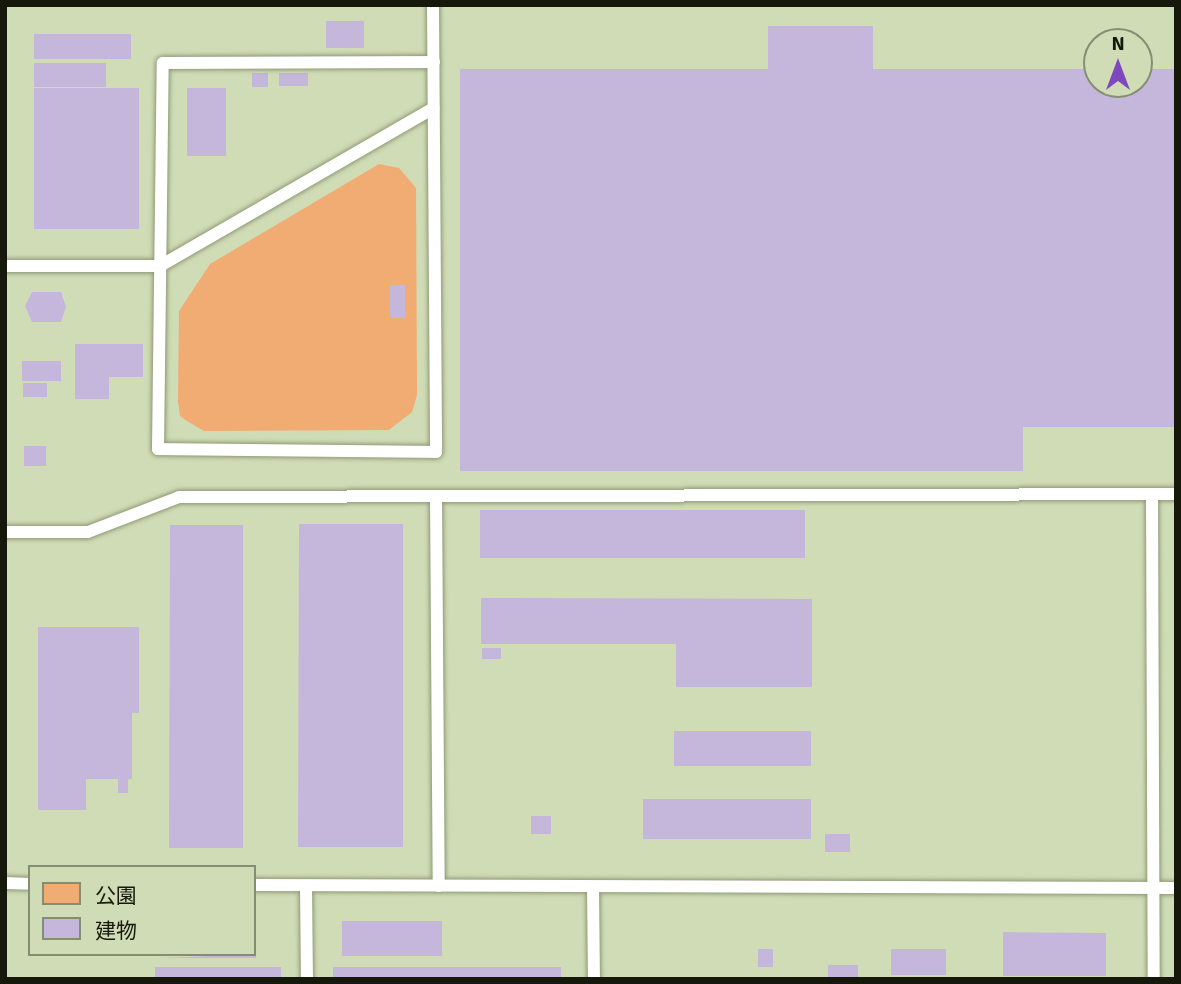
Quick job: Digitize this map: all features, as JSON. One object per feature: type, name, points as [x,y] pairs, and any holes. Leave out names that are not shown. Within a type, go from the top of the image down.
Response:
[{"type":"lane","points":[[433,5],[434,62],[436,452],[158,449],[163,63],[434,62]]},
{"type":"lane","points":[[5,266],[160,266],[434,108]]},
{"type":"lane","points":[[1152,494],[1154,979]]},
{"type":"lane","points":[[5,532],[88,532],[179,497],[1176,494]]},
{"type":"lane","points":[[436,496],[439,886]]},
{"type":"lane","points":[[5,883],[28,884]]},
{"type":"lane","points":[[256,886],[1176,888]]},
{"type":"lane","points":[[306,886],[307,979]]},
{"type":"lane","points":[[593,887],[594,979]]},
{"type":"green space","points":[[379,164],[399,168],[416,188],[417,395],[412,412],[389,430],[204,431],[180,416],[179,311],[210,264]]},
{"type":"building","points":[[326,21],[364,21],[364,48],[326,48]]},
{"type":"building","points":[[768,26],[873,26],[873,69],[1083,69],[1083,98],[1153,98],[1153,69],[1176,69],[1176,427],[1023,427],[1023,471],[460,471],[460,69],[768,69]]},
{"type":"building","points":[[34,34],[131,34],[131,59],[34,59]]},
{"type":"building","points":[[34,63],[106,63],[106,87],[34,87]]},
{"type":"building","points":[[252,73],[268,73],[268,87],[252,87]]},
{"type":"building","points":[[279,73],[308,73],[308,86],[279,86]]},
{"type":"building","points":[[34,88],[139,88],[139,229],[34,229]]},
{"type":"building","points":[[187,88],[226,88],[226,156],[187,156]]},
{"type":"building","points":[[390,285],[405,285],[405,318],[390,318]]},
{"type":"building","points":[[32,292],[61,292],[66,307],[61,322],[32,322],[25,306]]},
{"type":"building","points":[[75,344],[143,344],[143,377],[109,377],[109,399],[75,399]]},
{"type":"building","points":[[22,361],[61,361],[61,381],[22,381]]},
{"type":"building","points":[[23,383],[47,383],[47,397],[23,397]]},
{"type":"building","points":[[24,446],[46,446],[46,466],[24,466]]},
{"type":"building","points":[[480,510],[805,510],[805,558],[480,558]]},
{"type":"building","points":[[299,524],[403,524],[403,847],[298,847]]},
{"type":"building","points":[[170,525],[243,525],[243,848],[169,848]]},
{"type":"building","points":[[481,598],[812,599],[812,687],[676,687],[676,644],[481,644]]},
{"type":"building","points":[[38,627],[139,627],[139,713],[132,713],[132,779],[128,779],[128,793],[118,793],[118,779],[86,779],[86,810],[38,810]]},
{"type":"building","points":[[482,648],[501,648],[501,659],[482,659]]},
{"type":"building","points":[[674,731],[811,731],[811,766],[674,766]]},
{"type":"building","points":[[643,799],[811,799],[811,839],[643,839]]},
{"type":"building","points":[[531,816],[551,816],[551,834],[531,834]]},
{"type":"building","points":[[825,834],[850,834],[850,852],[825,852]]},
{"type":"building","points":[[342,921],[442,921],[442,956],[342,956]]},
{"type":"building","points":[[1003,932],[1106,933],[1106,976],[1003,976]]},
{"type":"building","points":[[758,949],[773,949],[773,967],[758,967]]},
{"type":"building","points":[[891,949],[946,949],[946,975],[891,975]]},
{"type":"building","points":[[256,956],[256,958],[162,958]]},
{"type":"building","points":[[828,965],[858,965],[858,979],[828,979]]},
{"type":"building","points":[[155,967],[281,967],[281,979],[155,979]]},
{"type":"building","points":[[333,967],[561,967],[561,979],[333,979]]}]
